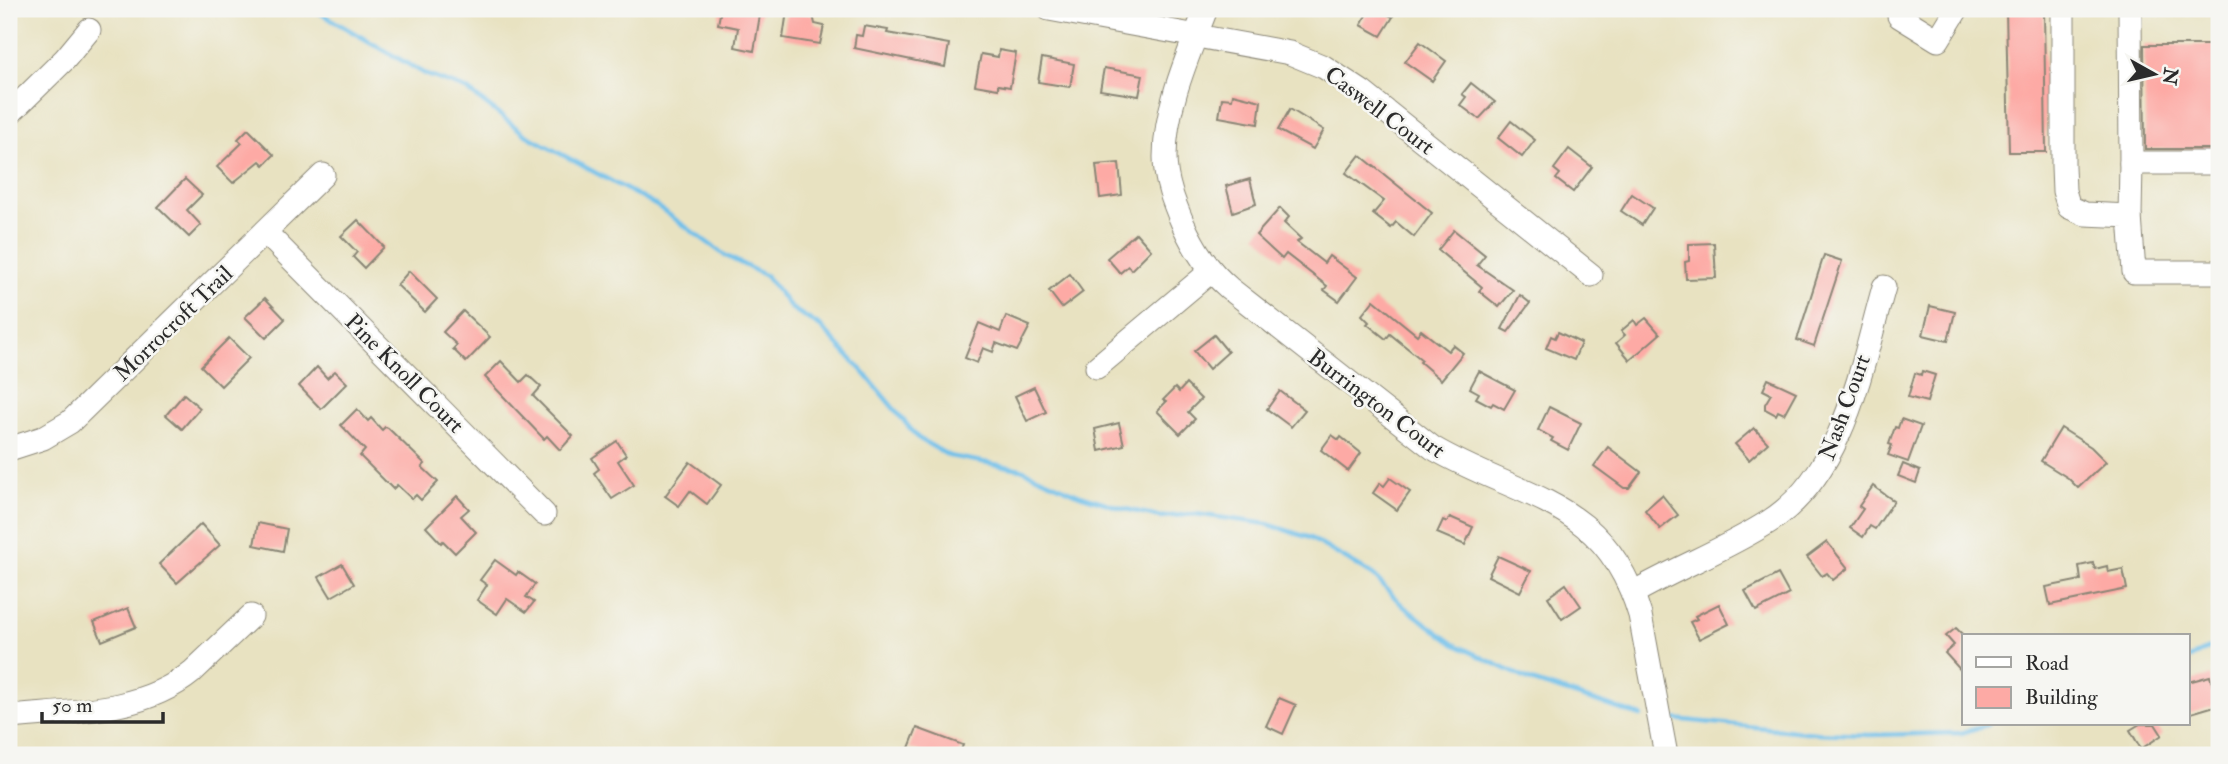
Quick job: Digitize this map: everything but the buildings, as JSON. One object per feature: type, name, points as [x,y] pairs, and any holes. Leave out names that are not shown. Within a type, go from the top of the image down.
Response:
[{"type":"street","name":"Caswell Court","points":[[1049,9],[1290,53],[1324,67],[1362,92],[1591,275]]},
{"type":"street","name":"Burrington Court","points":[[1206,9],[1175,93],[1165,159],[1174,202],[1191,242],[1210,272],[1433,448],[1458,463],[1536,495],[1576,518],[1606,548],[1633,593],[1640,615],[1666,755]]},
{"type":"street","points":[[1903,9],[1899,16],[1938,40],[1957,9]]},
{"type":"street","points":[[2063,9],[2063,166],[2068,207],[2085,214],[2130,216]]},
{"type":"street","points":[[2130,9],[2130,216],[2134,272],[2219,272]]},
{"type":"street","points":[[9,114],[65,59],[89,30]]},
{"type":"street","points":[[2131,163],[2219,163]]},
{"type":"street","name":"Morrocroft Trail","points":[[9,449],[43,438],[70,422],[323,175]]},
{"type":"street","name":"Pine Knoll Court","points":[[266,233],[544,514]]},
{"type":"street","points":[[1097,368],[1210,272]]},
{"type":"street","name":"Nash Court","points":[[1633,593],[1752,532],[1790,506],[1808,488],[1823,468],[1834,446],[1852,398],[1884,287]]},
{"type":"street","points":[[9,717],[106,708],[158,692],[183,680],[251,616]]},
{"type":"waterway","points":[[313,9],[427,75],[466,89],[526,135],[657,206],[726,256],[766,276],[791,308],[821,327],[866,375],[918,438],[949,456],[1021,469],[1080,495],[1121,508],[1161,517],[1195,514],[1267,524],[1310,538],[1373,575],[1403,606],[1454,644],[1531,681],[1641,716]]},
{"type":"waterway","points":[[2190,658],[2219,643]]},
{"type":"waterway","points":[[1673,719],[1816,733],[1869,735],[1961,733],[1983,726]]}]
